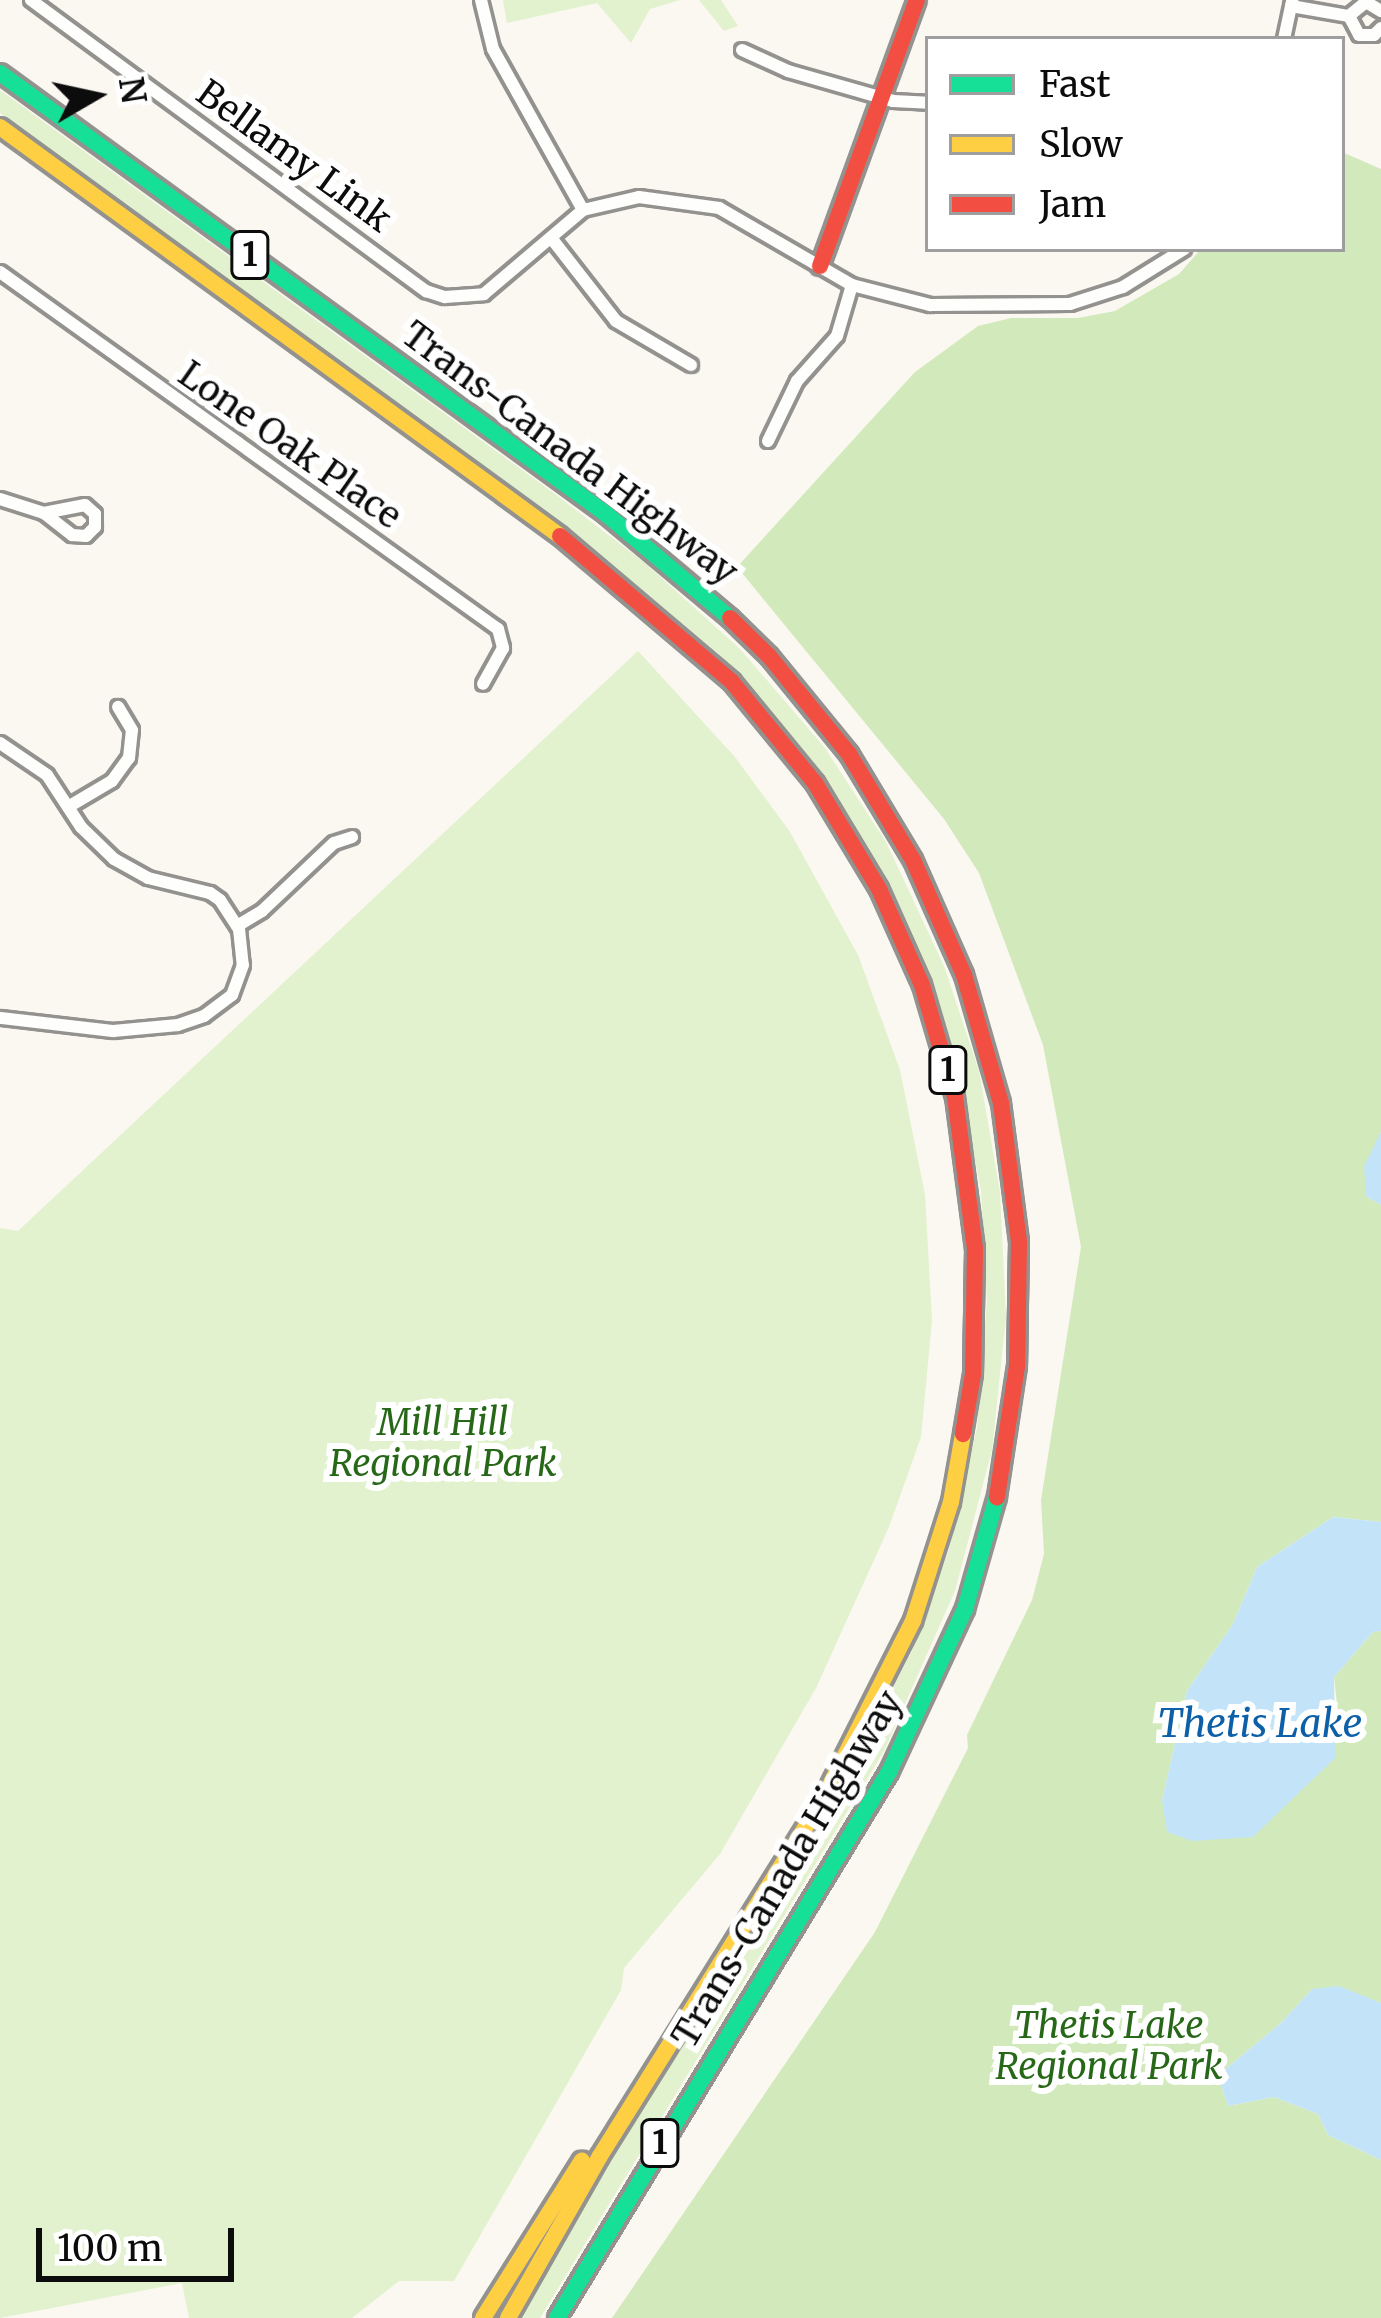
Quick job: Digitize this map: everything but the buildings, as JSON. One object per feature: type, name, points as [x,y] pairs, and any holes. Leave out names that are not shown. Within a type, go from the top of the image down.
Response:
[{"type":"main road","points":[[820,266],[917,0]]},
{"type":"main road","name":"Trans-Canada Highway","points":[[0,73],[606,514],[769,656],[849,754],[913,860],[964,975],[1001,1103],[1019,1242],[1017,1366],[998,1492],[965,1609],[932,1689],[889,1772],[557,2318]]},
{"type":"main road","name":"Trans-Canada Highway","points":[[0,127],[586,554],[682,634],[777,733],[836,815],[886,904],[929,1007],[960,1120],[975,1250],[973,1374],[951,1502],[914,1621],[862,1731],[508,2318]]},
{"type":"main road","points":[[483,2318],[605,2127],[651,2076]]},
{"type":"street","name":"Bellamy Link","points":[[31,0],[426,291],[470,298],[502,284],[552,239]]},
{"type":"street","points":[[481,0],[493,49],[583,210]]},
{"type":"street","points":[[1349,16],[1366,2],[1381,11]]},
{"type":"street","points":[[1285,36],[1292,3],[1349,16],[1359,35],[1381,28]]},
{"type":"street","points":[[742,50],[788,71],[882,98],[925,103]]},
{"type":"street","points":[[691,364],[616,321],[552,239],[583,210],[638,197],[694,202],[742,219],[852,286],[930,305],[1054,306],[1123,287],[1179,252]]},
{"type":"street","name":"Lone Oak Place","points":[[0,272],[498,629],[503,648],[483,684]]},
{"type":"street","points":[[768,441],[797,381],[837,336],[852,286]]},
{"type":"street","points":[[0,499],[44,513]]},
{"type":"street","points":[[68,807],[112,781],[129,758],[132,730],[118,706]]},
{"type":"street","points":[[0,743],[47,775],[114,859],[164,884],[210,893],[238,926],[243,946],[239,981],[224,1001],[192,1022],[113,1031],[0,1018]]},
{"type":"street","points":[[238,926],[276,899],[334,843],[352,837]]},
{"type":"green space","points":[[503,0],[680,0],[650,9],[631,43],[597,3],[507,23]]},
{"type":"green space","points":[[699,0],[721,0],[738,26],[724,31]]},
{"type":"green space","points":[[0,90],[555,494],[646,564],[740,649],[825,748],[886,842],[944,966],[979,1071],[1000,1192],[1006,1317],[992,1450],[955,1591],[884,1751],[540,2318],[519,2318],[613,2155],[847,1778],[912,1651],[949,1550],[977,1428],[987,1300],[981,1191],[958,1070],[929,977],[871,853],[801,747],[720,655],[560,521],[0,113]]},
{"type":"green space","name":"Thetis Lake Regional Park","points":[[1345,153],[1381,169],[1381,1132],[1366,1196],[1381,1205],[1381,1522],[1333,1517],[1257,1567],[1233,1624],[1187,1691],[1162,1800],[1338,1713],[1334,1677],[1373,1632],[1381,1631],[1381,2003],[1312,1989],[1282,2022],[1222,2072],[1222,2088],[1228,2106],[1274,2097],[1318,2114],[1328,2135],[1381,2160],[1381,2318],[612,2318],[875,1932],[968,1748],[967,1735],[1032,1600],[1044,1554],[1041,1500],[1081,1247],[1043,1045],[979,873],[944,819],[737,567],[915,372],[978,326],[1011,318],[1078,318],[1115,311],[1179,274],[1198,252],[1345,252]]},
{"type":"green space","name":"Mill Hill Regional Park","points":[[638,651],[735,757],[790,832],[858,955],[900,1070],[925,1195],[932,1320],[921,1437],[889,1527],[816,1688],[720,1854],[624,1968],[621,1990],[454,2281],[399,2281],[352,2318],[189,2318],[182,2283],[0,2318],[0,1228],[18,1231]]},
{"type":"water","points":[[1381,1132],[1381,1205],[1366,1196],[1364,1166]]},
{"type":"water","name":"Thetis Lake","points":[[1333,1517],[1381,1522],[1381,1631],[1373,1632],[1334,1677],[1335,1758],[1253,1837],[1192,1841],[1167,1832],[1162,1800],[1187,1691],[1233,1624],[1257,1567]]},
{"type":"water","points":[[1339,1986],[1381,2003],[1381,2160],[1328,2135],[1318,2114],[1274,2097],[1228,2106],[1222,2088],[1222,2072],[1282,2022],[1312,1989]]},
{"type":"traffic: fast","points":[[0,73],[606,514],[730,618]]},
{"type":"traffic: fast","points":[[557,2318],[889,1772],[965,1609],[997,1497]]},
{"type":"traffic: slow","points":[[0,127],[560,536]]},
{"type":"traffic: slow","points":[[508,2318],[600,2156],[824,1797],[913,1621],[951,1502],[963,1434]]},
{"type":"traffic: slow","points":[[483,2318],[582,2160]]},
{"type":"traffic: jam","points":[[820,266],[917,0]]},
{"type":"traffic: jam","points":[[560,536],[732,682],[815,783],[879,889],[922,985],[955,1097],[975,1249],[973,1374],[963,1434]]},
{"type":"traffic: jam","points":[[730,618],[769,656],[849,754],[913,860],[964,975],[1001,1103],[1019,1242],[1017,1366],[997,1497]]}]
